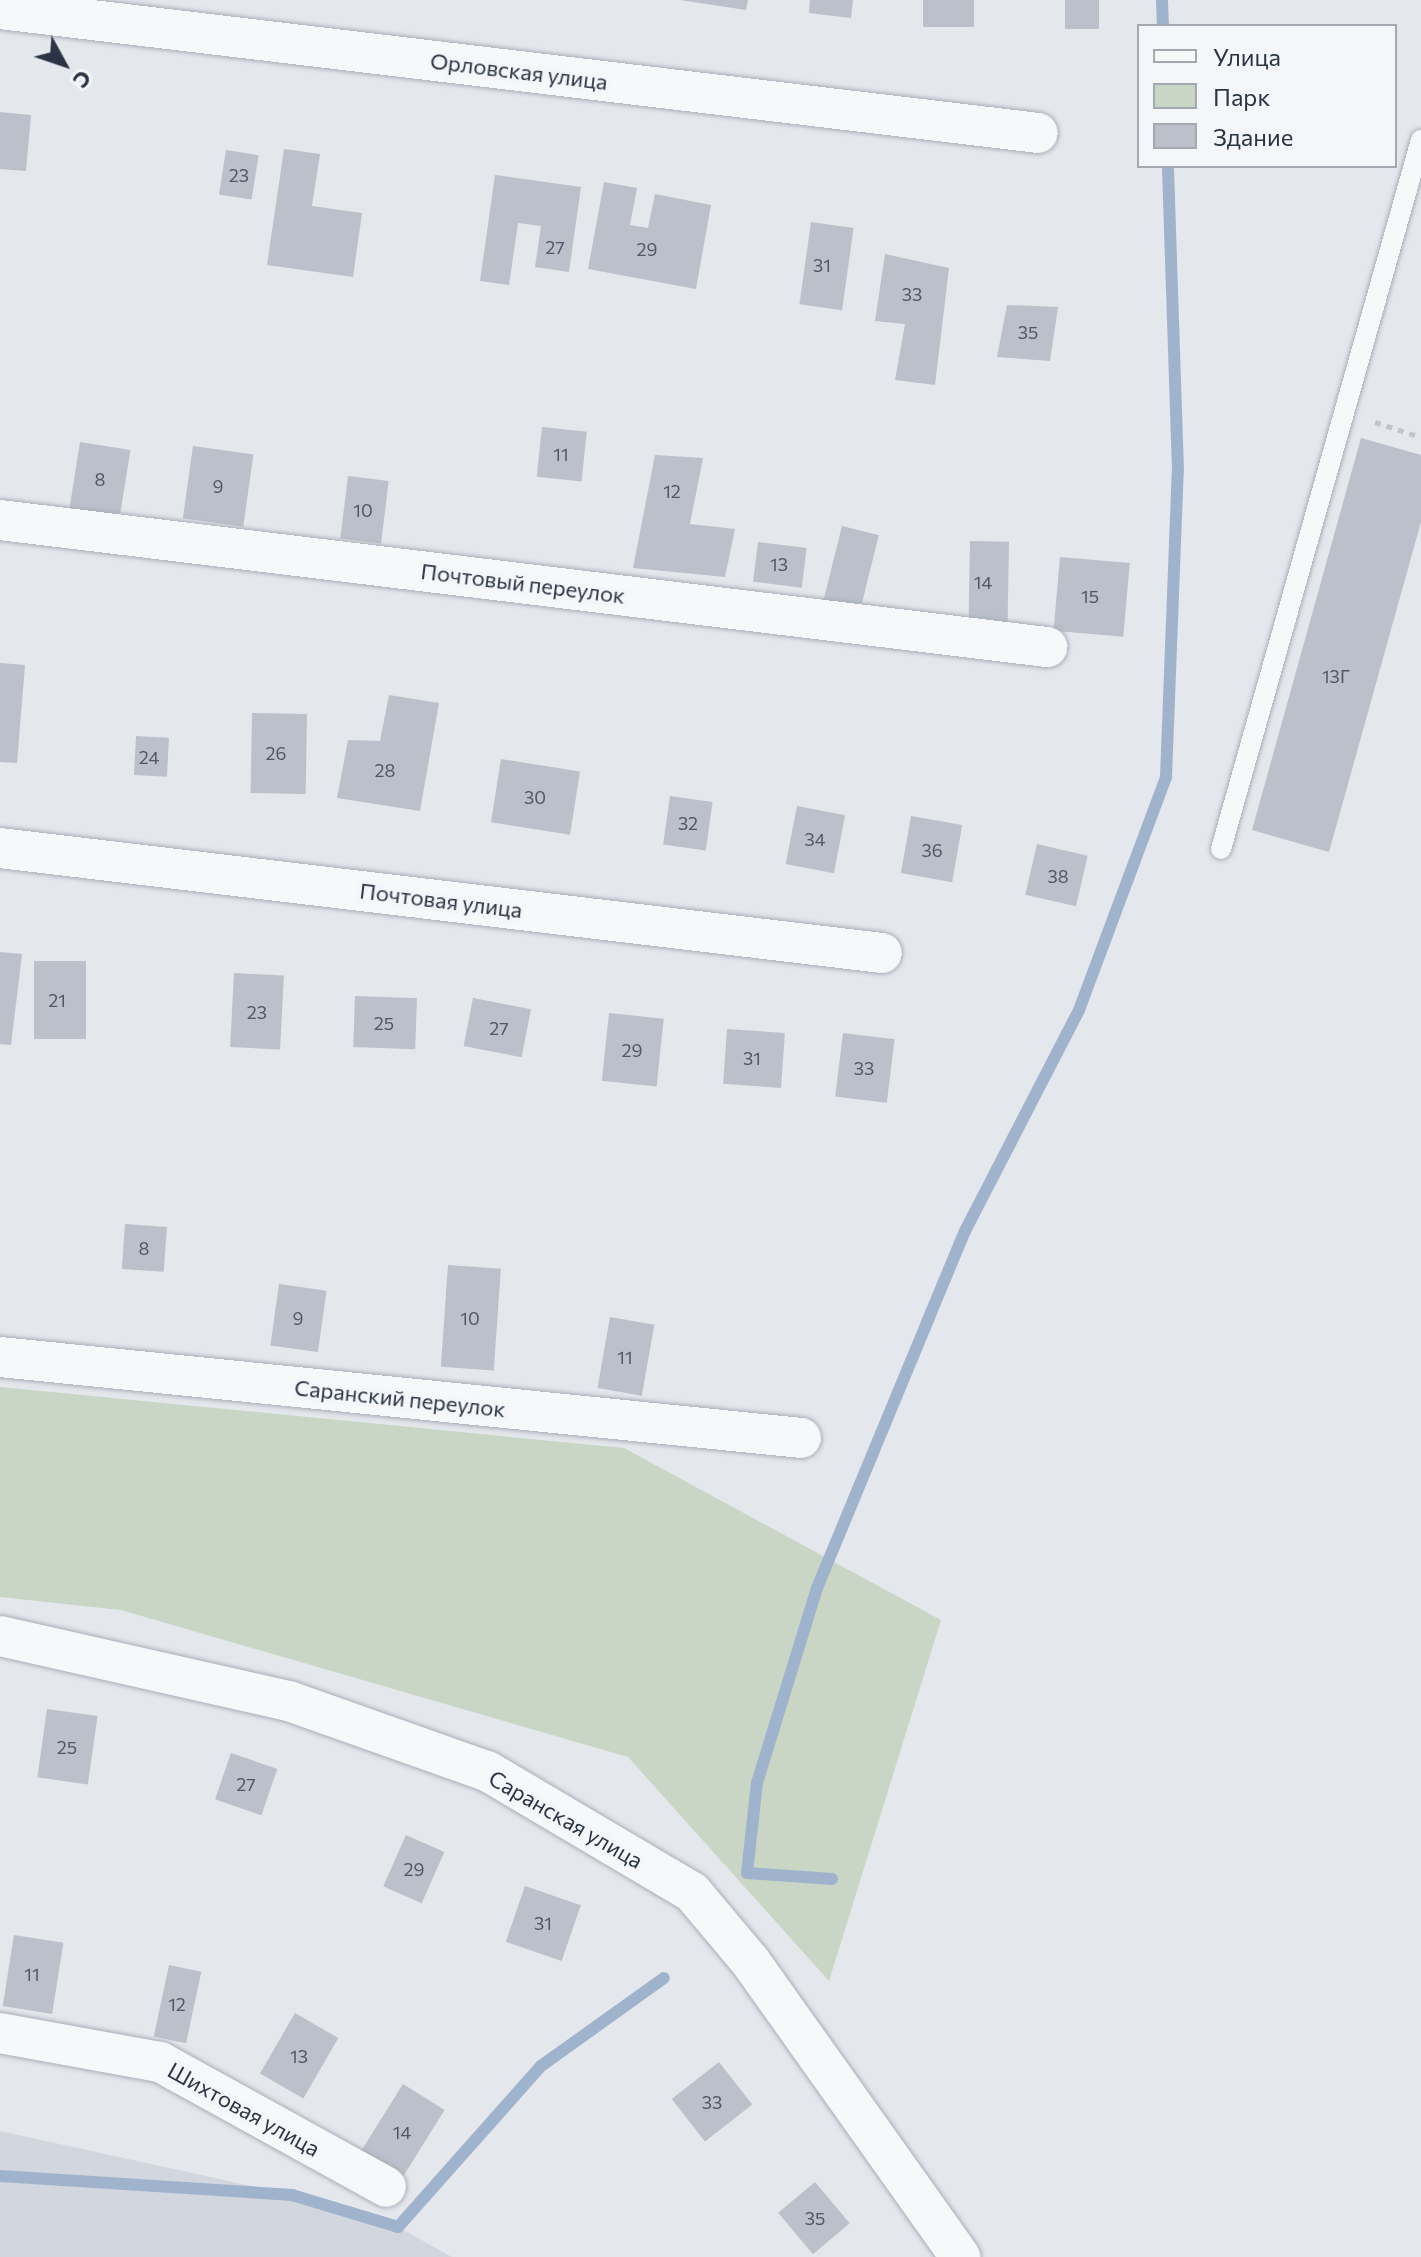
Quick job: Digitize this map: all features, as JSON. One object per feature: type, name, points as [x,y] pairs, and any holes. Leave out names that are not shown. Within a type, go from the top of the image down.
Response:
[{"type":"street","name":"Орловская улица","points":[[0,9],[1038,133]]},
{"type":"street","name":"Почтовый переулок","points":[[0,520],[1047,647]]},
{"type":"street","name":"Почтовая улица","points":[[0,848],[882,953]]},
{"type":"street","name":"Саранский переулок","points":[[0,1357],[801,1438]]},
{"type":"street","name":"Саранская улица","points":[[0,1636],[289,1701],[487,1771],[692,1892],[750,1961],[960,2257]]},
{"type":"street","name":"Шихтовая улица","points":[[0,2033],[160,2062],[386,2187]]},
{"type":"lane","points":[[1221,849],[1421,140]]},
{"type":"shaded area","points":[[0,2131],[292,2195],[398,2227],[452,2257],[0,2257]]},
{"type":"green space","points":[[0,1387],[624,1448],[941,1620],[829,1981],[628,1757],[121,1610],[0,1597]]},
{"type":"building","points":[[680,0],[748,0],[746,10]]},
{"type":"building","points":[[810,0],[853,0],[851,18],[809,13]]},
{"type":"building","points":[[923,0],[974,0],[974,27],[923,27]]},
{"type":"building","points":[[1065,0],[1099,0],[1099,29],[1065,29]]},
{"type":"building","points":[[0,112],[31,115],[26,171],[0,169]]},
{"type":"building","points":[[284,149],[320,154],[312,206],[362,213],[353,277],[267,265]]},
{"type":"building","points":[[226,150],[259,155],[252,200],[219,194]]},
{"type":"building","points":[[495,175],[581,187],[569,272],[535,267],[541,226],[518,223],[509,285],[480,281]]},
{"type":"building","points":[[604,182],[637,188],[630,225],[648,228],[655,194],[711,205],[696,289],[588,269]]},
{"type":"building","points":[[811,222],[854,228],[842,310],[799,304]]},
{"type":"building","points":[[885,254],[949,268],[935,385],[895,380],[905,324],[875,321]]},
{"type":"building","points":[[1007,305],[1058,307],[1050,361],[997,357]]},
{"type":"building","points":[[542,427],[587,432],[582,481],[537,477]]},
{"type":"building","points":[[1361,438],[1421,455],[1421,522],[1329,852],[1252,830]]},
{"type":"building","points":[[80,442],[130,450],[120,517],[69,509]]},
{"type":"building","points":[[193,446],[253,454],[243,527],[183,518]]},
{"type":"building","points":[[655,455],[703,458],[690,524],[735,529],[725,577],[633,568]]},
{"type":"building","points":[[348,476],[389,481],[381,544],[340,539]]},
{"type":"building","points":[[842,526],[879,535],[860,610],[823,601]]},
{"type":"building","points":[[970,541],[1009,542],[1008,625],[969,624]]},
{"type":"building","points":[[758,542],[807,548],[802,588],[753,582]]},
{"type":"building","points":[[1060,557],[1130,563],[1123,637],[1054,631]]},
{"type":"building","points":[[0,663],[25,665],[17,763],[0,762]]},
{"type":"building","points":[[389,695],[439,703],[420,811],[337,798],[348,740],[380,741]]},
{"type":"building","points":[[252,713],[307,714],[306,794],[251,793]]},
{"type":"building","points":[[136,736],[169,738],[167,777],[134,775]]},
{"type":"building","points":[[501,759],[580,772],[570,835],[491,822]]},
{"type":"building","points":[[670,796],[713,802],[706,851],[663,845]]},
{"type":"building","points":[[797,806],[845,815],[834,873],[786,864]]},
{"type":"building","points":[[911,816],[962,825],[952,882],[901,873]]},
{"type":"building","points":[[1037,844],[1088,856],[1076,906],[1025,895]]},
{"type":"building","points":[[0,952],[22,954],[11,1045],[0,1044]]},
{"type":"building","points":[[34,961],[86,961],[86,1039],[34,1039]]},
{"type":"building","points":[[234,973],[284,976],[280,1050],[230,1047]]},
{"type":"building","points":[[355,996],[417,998],[415,1049],[353,1047]]},
{"type":"building","points":[[473,998],[531,1009],[522,1057],[464,1046]]},
{"type":"building","points":[[609,1013],[664,1019],[657,1086],[602,1081]]},
{"type":"building","points":[[727,1029],[785,1033],[781,1088],[723,1084]]},
{"type":"building","points":[[843,1033],[895,1039],[887,1103],[835,1097]]},
{"type":"building","points":[[125,1224],[167,1227],[164,1272],[122,1269]]},
{"type":"building","points":[[448,1265],[501,1269],[494,1370],[441,1367]]},
{"type":"building","points":[[279,1284],[327,1291],[318,1352],[270,1345]]},
{"type":"building","points":[[610,1317],[654,1325],[642,1396],[597,1388]]},
{"type":"building","points":[[47,1709],[98,1716],[88,1784],[37,1777]]},
{"type":"building","points":[[231,1753],[277,1769],[261,1815],[215,1799]]},
{"type":"building","points":[[406,1835],[444,1852],[422,1903],[383,1886]]},
{"type":"building","points":[[525,1886],[581,1905],[562,1961],[506,1942]]},
{"type":"building","points":[[14,1935],[63,1943],[52,2014],[3,2006]]},
{"type":"building","points":[[169,1965],[201,1972],[186,2043],[154,2036]]},
{"type":"building","points":[[295,2013],[338,2038],[303,2099],[260,2074]]},
{"type":"building","points":[[719,2062],[752,2105],[705,2141],[672,2099]]},
{"type":"building","points":[[403,2084],[445,2110],[401,2180],[360,2154]]},
{"type":"building","points":[[815,2182],[850,2223],[813,2254],[778,2213]]},
{"type":"waterway","points":[[1162,0],[1163,24]]},
{"type":"waterway","points":[[832,1879],[747,1873],[757,1783],[817,1588],[965,1231],[1079,1010],[1166,777],[1178,471],[1168,168]]},
{"type":"waterway","points":[[0,2176],[292,2195],[398,2227],[541,2066],[664,1978]]}]
